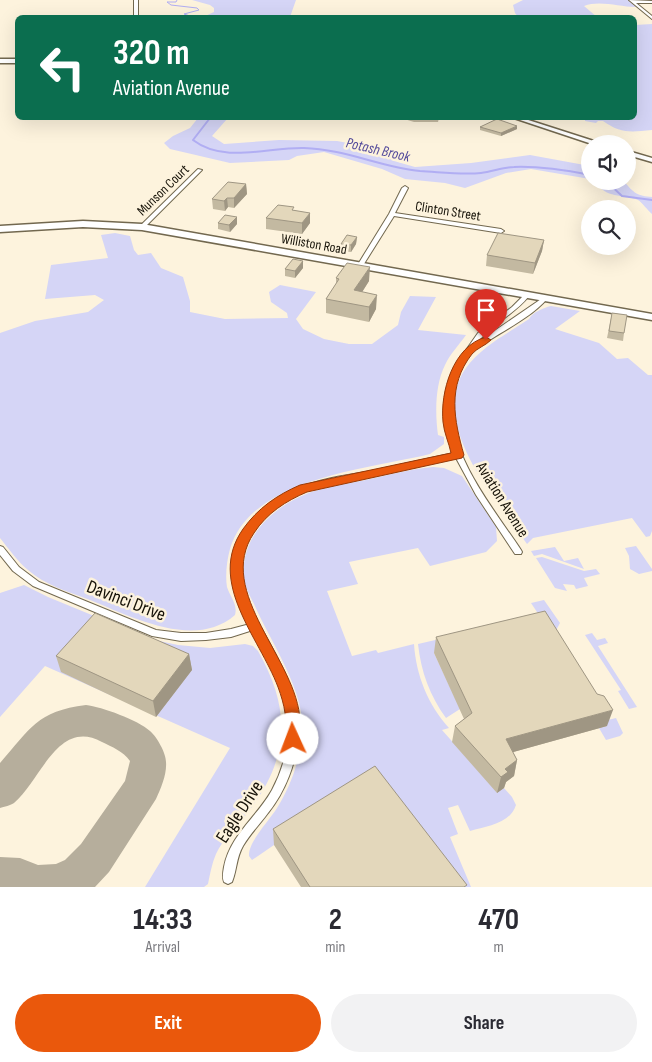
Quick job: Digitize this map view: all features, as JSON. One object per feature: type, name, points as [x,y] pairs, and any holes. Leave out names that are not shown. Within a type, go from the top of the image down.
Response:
[{"type":"main road","points":[[0,61],[15,61]]},
{"type":"main road","points":[[523,120],[581,138]]},
{"type":"main road","points":[[636,155],[652,160]]},
{"type":"main road","name":"Williston Road","points":[[0,229],[82,224],[142,226],[652,317]]},
{"type":"street","points":[[136,0],[136,15]]},
{"type":"street","points":[[632,1],[652,2]]},
{"type":"street","points":[[632,1],[652,18]]},
{"type":"street","name":"Munson Court","points":[[142,226],[200,170]]},
{"type":"street","points":[[360,266],[392,214],[404,188]]},
{"type":"street","name":"Clinton Street","points":[[392,214],[501,231]]},
{"type":"street","name":"Aviation Avenue","points":[[518,552],[458,455],[449,423],[450,391],[457,370],[483,332],[515,308],[526,296]]},
{"type":"street","name":"Aviation Avenue","points":[[469,351],[544,299]]},
{"type":"street","name":"Eagle Drive","points":[[228,878],[232,852],[271,800],[283,776],[293,739],[292,713],[286,688],[240,594],[236,564],[244,537],[254,522],[266,510],[288,495],[321,483],[458,455]]},
{"type":"street","name":"Davinci Drive","points":[[0,549],[16,569],[36,584],[155,633],[174,637],[207,638],[256,626]]},
{"type":"shaded area","points":[[192,0],[296,0],[291,15],[208,15],[214,12],[214,8]]},
{"type":"shaded area","points":[[523,0],[628,0],[636,7],[590,4],[584,6],[595,15],[516,15],[513,5]]},
{"type":"shaded area","points":[[652,24],[652,130],[626,131],[615,128],[603,121],[596,123],[585,121],[637,120],[637,25]]},
{"type":"shaded area","points":[[196,120],[226,120],[212,136],[224,144],[279,140],[337,141],[387,152],[394,161],[415,167],[471,163],[530,155],[581,164],[581,177],[531,169],[506,173],[465,188],[445,183],[405,179],[382,169],[324,152],[297,156],[289,160],[230,163],[170,149],[164,143],[173,136],[190,128]]},
{"type":"shaded area","points":[[632,190],[643,196],[652,197],[652,214],[638,200],[609,194],[604,191]]},
{"type":"shaded area","points":[[115,233],[130,236],[134,250],[138,255],[151,253],[161,268],[183,277],[190,301],[190,312],[225,319],[288,318],[287,313],[271,302],[269,292],[280,285],[316,292],[296,319],[303,329],[324,339],[349,344],[372,344],[398,325],[401,312],[410,296],[436,297],[418,330],[466,335],[447,361],[439,381],[436,408],[437,426],[438,435],[444,437],[444,444],[430,454],[315,480],[287,491],[262,506],[242,525],[229,553],[226,582],[228,591],[235,604],[235,615],[219,625],[201,630],[163,627],[58,588],[28,570],[0,538],[0,333],[35,321],[88,312],[104,300],[95,295],[45,299],[51,265],[108,258],[101,235]]},
{"type":"shaded area","points":[[551,306],[580,311],[555,329],[599,343],[617,359],[628,358],[648,375],[652,375],[652,531],[650,536],[646,537],[632,518],[533,538],[527,544],[484,484],[460,437],[455,413],[456,390],[466,368],[472,360],[495,341],[529,319],[536,312]]},
{"type":"shaded area","points":[[433,467],[444,468],[462,476],[496,527],[497,541],[486,552],[430,566],[418,548],[349,562],[358,584],[327,591],[352,656],[376,650],[378,653],[414,644],[417,667],[424,689],[435,710],[449,728],[442,730],[497,792],[504,788],[516,805],[509,816],[503,820],[490,826],[470,831],[458,805],[448,808],[458,834],[450,837],[471,887],[454,887],[274,845],[252,860],[249,856],[252,844],[277,808],[292,779],[300,748],[302,726],[301,711],[291,680],[245,585],[244,563],[248,548],[264,522],[289,502],[303,495],[336,486]]},
{"type":"shaded area","points":[[636,546],[652,571],[639,574],[630,569],[629,556],[625,548]]},
{"type":"shaded area","points":[[555,547],[564,561],[578,558],[584,569],[542,554],[534,556],[531,551]]},
{"type":"shaded area","points":[[542,557],[584,571],[596,569],[600,574],[584,578],[588,586],[576,589],[574,585],[563,584],[567,591],[555,588],[536,558]]},
{"type":"shaded area","points":[[24,585],[48,597],[150,639],[178,645],[210,648],[245,644],[253,646],[258,651],[269,672],[276,693],[281,732],[279,752],[263,791],[226,838],[216,854],[208,884],[204,887],[145,887],[230,748],[45,666],[0,717],[0,593]]},
{"type":"shaded area","points":[[544,600],[560,623],[553,636],[531,603]]},
{"type":"shaded area","points":[[592,633],[597,640],[605,638],[608,643],[598,646],[637,707],[629,709],[618,691],[621,690],[585,635]]},
{"type":"shaded area","points":[[444,638],[434,653],[460,709],[446,718],[435,701],[427,683],[421,664],[418,644]]},
{"type":"shaded area","points":[[616,718],[623,733],[620,736],[606,740],[599,728],[607,726],[604,721]]},
{"type":"building","points":[[495,120],[517,126],[501,133],[480,127]]},
{"type":"building","points":[[228,182],[246,184],[234,198],[227,198],[224,201],[212,199]]},
{"type":"building","points":[[278,205],[294,207],[292,210],[310,213],[302,223],[266,218]]},
{"type":"building","points":[[225,215],[237,217],[229,225],[218,223]]},
{"type":"building","points":[[498,233],[544,240],[535,263],[487,255]]},
{"type":"building","points":[[347,235],[357,237],[351,245],[341,244]]},
{"type":"building","points":[[293,259],[303,261],[295,271],[285,269]]},
{"type":"building","points":[[347,263],[370,267],[354,290],[377,295],[369,307],[326,299],[339,279],[336,278]]},
{"type":"building","points":[[612,313],[627,315],[624,333],[609,331]]},
{"type":"building","points":[[545,611],[597,694],[604,696],[613,710],[506,739],[517,760],[505,769],[508,772],[501,777],[455,726],[472,713],[436,637]]},
{"type":"building","points":[[95,613],[189,654],[153,701],[56,656]]},
{"type":"building","points":[[375,766],[467,885],[464,887],[310,887],[273,829]]},
{"type":"waterway","name":"Potash Brook","points":[[177,0],[176,2],[167,2],[171,5],[197,8],[199,10],[184,14],[187,15]]},
{"type":"waterway","name":"Potash Brook","points":[[208,120],[193,140],[205,147],[218,151],[247,153],[304,148],[334,151],[391,166],[420,171],[473,174],[510,167],[524,167],[581,174]]},
{"type":"waterway","name":"Potash Brook","points":[[616,190],[622,196],[652,200]]},
{"type":"taxiway","points":[[0,791],[47,735],[58,726],[71,722],[86,720],[98,722],[137,742],[144,751],[148,761],[143,787],[95,858],[79,874],[58,884],[38,885],[20,878],[0,877]]},
{"type":"route","points":[[293,739],[292,713],[286,688],[240,594],[236,564],[244,537],[254,522],[266,510],[288,495],[304,488],[458,455],[453,443],[448,416],[452,380],[469,351],[486,340]]}]
